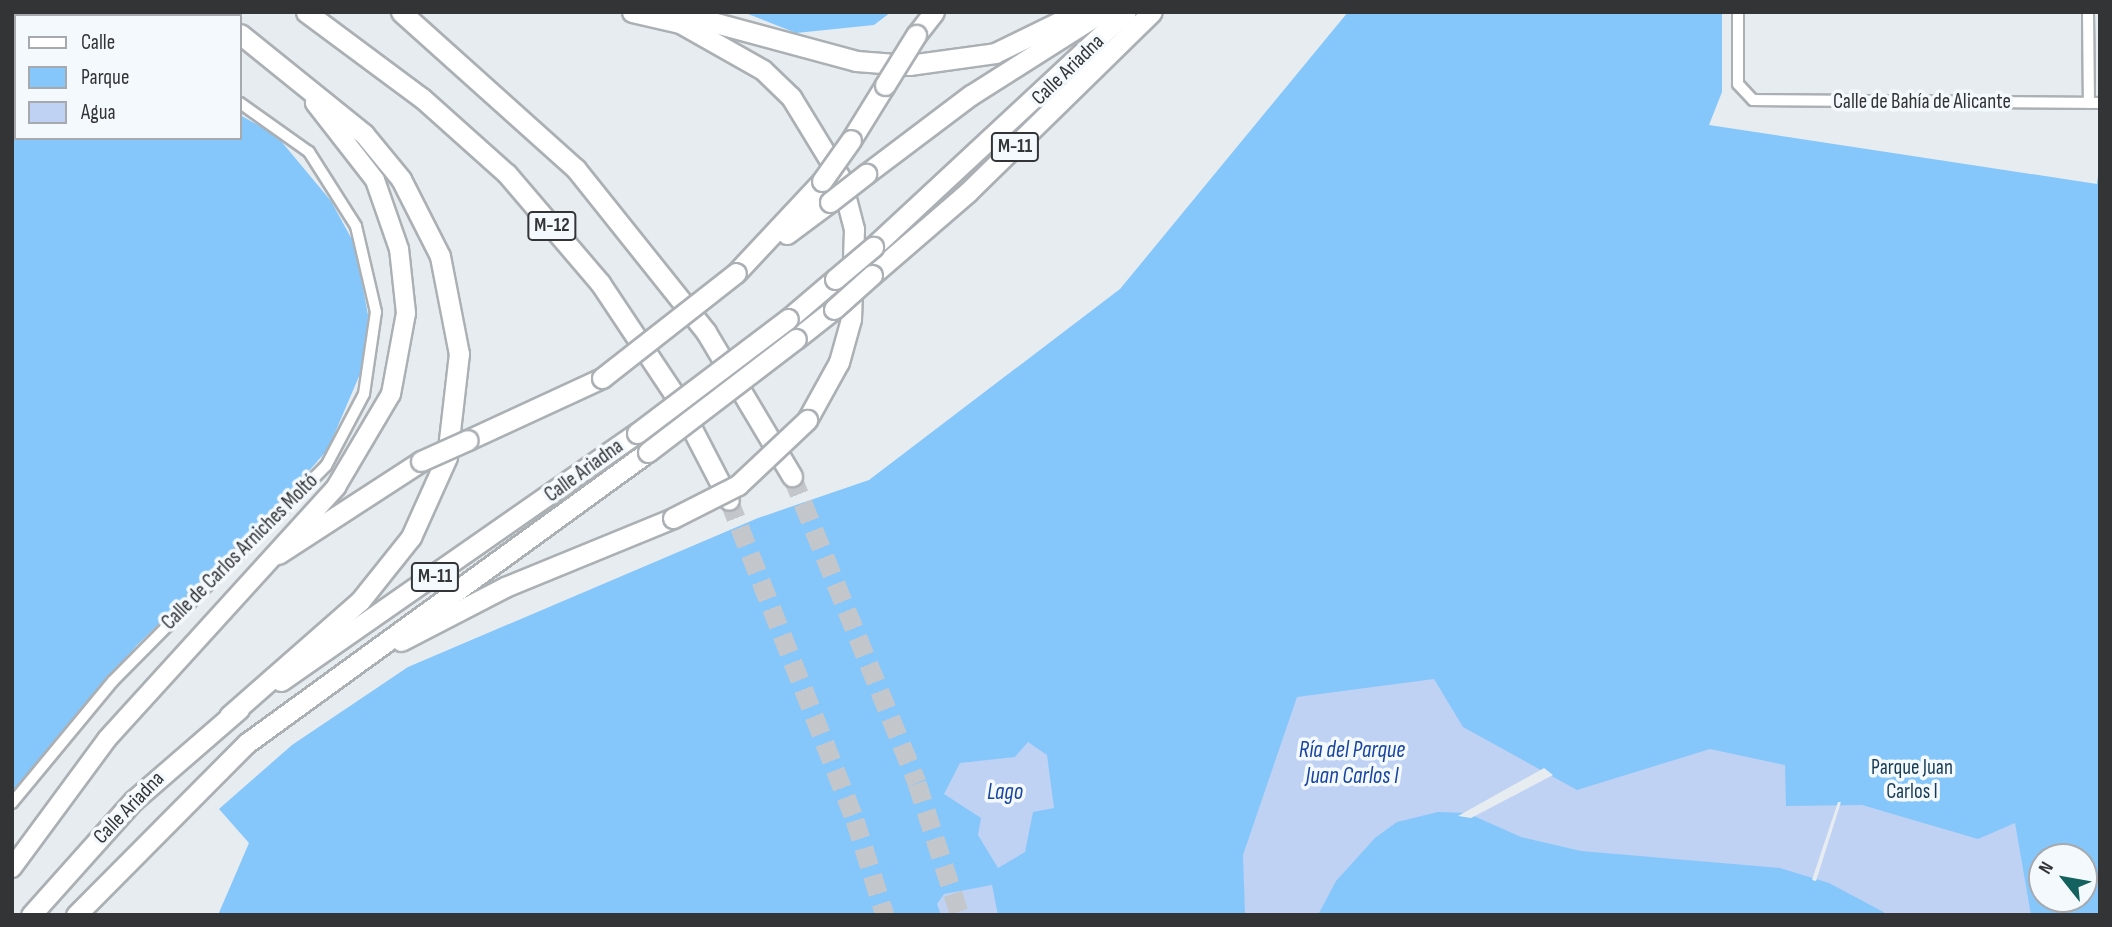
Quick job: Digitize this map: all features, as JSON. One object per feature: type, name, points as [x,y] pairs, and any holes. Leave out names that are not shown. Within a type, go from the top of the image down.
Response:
[{"type":"highway","name":"M-12","points":[[306,12],[422,98],[515,184],[608,294],[674,394],[729,500]]},
{"type":"highway","name":"M-12","points":[[401,12],[576,169],[706,332],[792,476]]},
{"type":"highway","points":[[338,673],[505,587],[673,518],[749,478],[807,420],[839,362],[851,319],[854,229],[841,179],[791,97],[763,70],[680,23],[632,12]]},
{"type":"highway","points":[[674,12],[856,61],[909,65],[995,52],[1079,12]]},
{"type":"highway","points":[[736,273],[822,181],[916,35],[934,12]]},
{"type":"highway","points":[[278,554],[421,461],[602,378],[971,94],[1102,12]]},
{"type":"highway","name":"Calle Ariadna","points":[[31,915],[134,800],[229,716],[637,433],[788,319],[873,247],[1126,12]]},
{"type":"highway","name":"Calle Ariadna","points":[[76,915],[180,804],[338,673],[648,452],[834,309],[968,192],[1152,12]]},
{"type":"highway","points":[[229,716],[360,601],[404,546],[447,457],[456,400],[454,317],[427,224],[365,134],[298,85],[242,36]]},
{"type":"highway","points":[[12,868],[107,739],[278,554],[374,432],[391,394],[406,313],[399,249],[375,180],[345,135],[298,85]]},
{"type":"street","name":"Calle de Bahía de Alicante","points":[[1738,12],[1738,84],[1745,94],[1762,101],[2095,103]]},
{"type":"street","points":[[2088,12],[2095,103]]},
{"type":"street","name":"Calle de Carlos Arniches Moltó","points":[[12,803],[113,681],[326,466],[364,394],[376,312],[356,226],[309,152],[242,104]]},
{"type":"green space","points":[[12,12],[31,14],[14,14],[14,140],[242,140],[242,116],[276,135],[331,201],[355,245],[368,315],[366,360],[328,449],[264,523],[137,645],[12,793]]},
{"type":"green space","points":[[743,12],[891,12],[874,25],[796,33]]},
{"type":"green space","name":"Parque Juan Carlos I","points":[[1348,12],[1722,12],[1722,92],[1709,125],[2097,184],[2100,160],[2100,915],[218,915],[249,843],[219,809],[292,745],[408,667],[758,518],[869,480],[1120,289]]},
{"type":"water","name":"Ría del Parque Juan Carlos I","points":[[1434,679],[1463,727],[1577,790],[1710,749],[1785,765],[1786,806],[1862,805],[1978,839],[2015,823],[2028,898],[2028,913],[2031,915],[1889,915],[1829,883],[1780,868],[1581,851],[1521,837],[1467,813],[1438,812],[1397,822],[1375,838],[1336,881],[1318,915],[1245,915],[1243,855],[1297,697]]},
{"type":"water","name":"Lago","points":[[1028,742],[1047,755],[1054,808],[1033,812],[1025,852],[998,868],[978,835],[981,818],[944,794],[960,763],[1015,757]]},
{"type":"water","points":[[992,885],[998,915],[941,915],[937,904],[944,894]]},
{"type":"pier","points":[[1544,768],[1553,775],[1471,818],[1458,816]]},
{"type":"pier","points":[[1838,802],[1841,802],[1816,881],[1812,880]]},
{"type":"tunnel","points":[[792,476],[917,783],[960,915]]},
{"type":"tunnel","points":[[729,500],[855,820],[885,915]]}]
